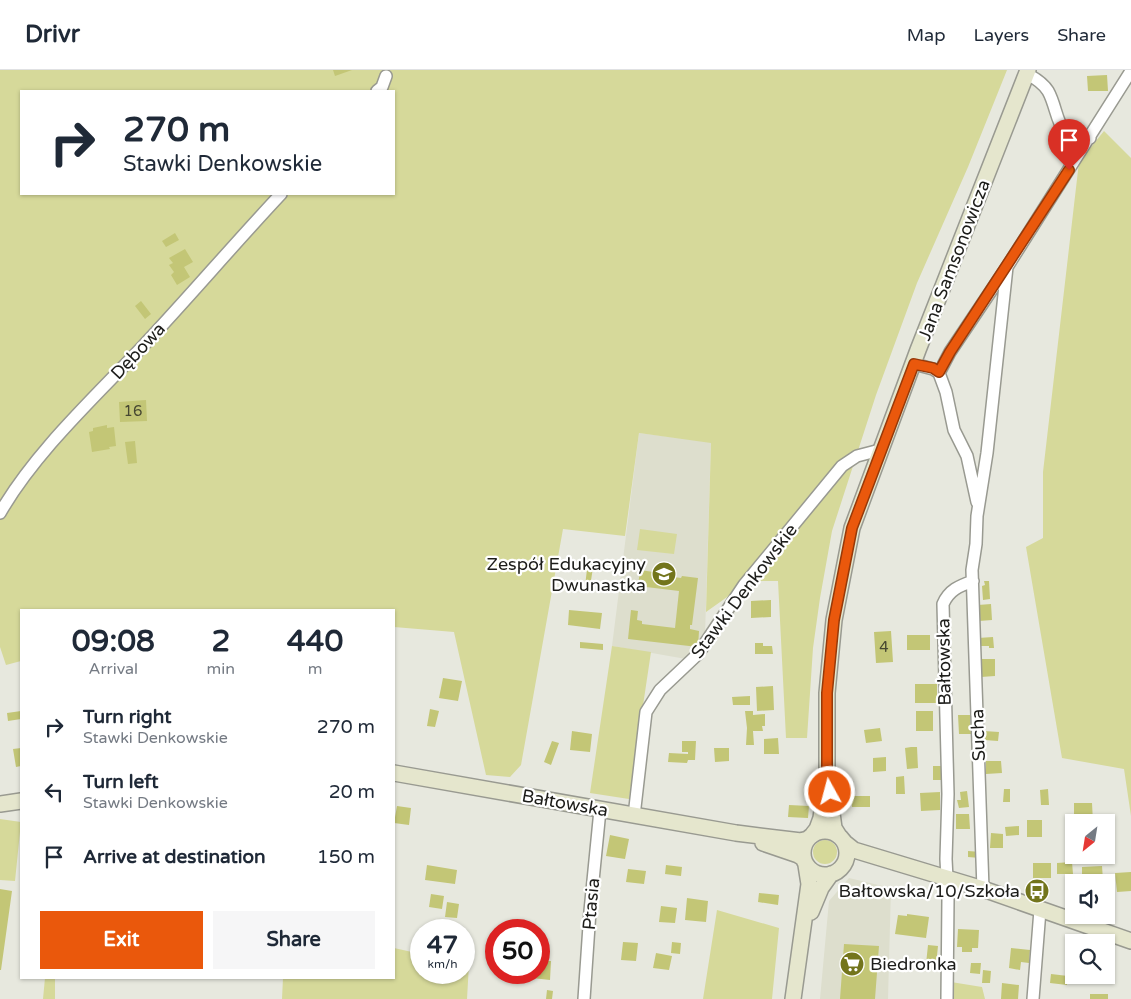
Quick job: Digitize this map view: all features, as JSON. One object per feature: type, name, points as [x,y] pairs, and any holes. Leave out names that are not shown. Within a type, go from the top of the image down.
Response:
[{"type":"main road","name":"Jana Samsonowicza","points":[[841,839],[834,828],[827,774],[827,693],[834,620],[852,528],[880,450],[1027,72]]},
{"type":"main road","name":"Bałtowska","points":[[395,773],[736,833],[801,841],[810,836]]},
{"type":"main road","name":"Jana Samsonowicza","points":[[810,836],[818,829],[827,774]]},
{"type":"main road","points":[[0,804],[20,801]]},
{"type":"main road","points":[[793,999],[809,884],[803,851],[810,836],[826,831],[841,839],[854,850],[983,889],[1131,941]]},
{"type":"main road","name":"Bałtowska","points":[[736,833],[798,855],[805,862]]},
{"type":"main road","points":[[804,927],[821,888],[847,854],[841,839]]},
{"type":"main road","points":[[805,862],[817,874],[855,863],[905,865]]},
{"type":"street","points":[[1027,72],[1048,92],[1059,125],[1065,133],[1081,139],[1090,138]]},
{"type":"street","points":[[939,372],[950,352],[1007,267],[1131,72]]},
{"type":"street","points":[[379,90],[386,76]]},
{"type":"street","name":"Dębowa","points":[[0,513],[26,473],[58,436],[154,335],[280,195]]},
{"type":"street","points":[[977,516],[987,453],[1007,267]]},
{"type":"street","points":[[914,364],[933,368],[939,372],[946,392],[954,430],[967,456],[977,501],[977,516]]},
{"type":"street","name":"Stawki Denkowskie","points":[[634,816],[646,712],[660,690],[698,654],[744,585],[842,466],[857,456],[867,455],[880,450]]},
{"type":"street","name":"Sucha","points":[[977,516],[972,582],[983,889]]},
{"type":"street","name":"Bałtowska","points":[[946,999],[948,794],[943,604],[946,595],[953,589],[972,582]]},
{"type":"street","name":"Ptasia","points":[[584,999],[600,810]]},
{"type":"street","points":[[1033,999],[1040,910]]},
{"type":"shaded area","name":"Zespół Edukacyjny Dwunastka","points":[[639,433],[711,442],[705,635],[698,647],[686,659],[612,646]]},
{"type":"shaded area","points":[[849,878],[891,888],[888,999],[820,999],[829,901]]},
{"type":"green space","points":[[0,70],[1007,70],[968,167],[917,283],[876,395],[832,531],[813,648],[807,738],[786,738],[778,581],[757,581],[744,585],[706,612],[711,443],[639,433],[625,536],[563,529],[521,765],[510,777],[486,775],[454,632],[395,627],[395,609],[20,609],[20,661],[6,665],[0,647]]},
{"type":"green space","points":[[1104,131],[1131,158],[1131,816],[1124,769],[1062,758],[1026,547],[1043,538],[1043,472],[1079,162]]},
{"type":"green space","points":[[640,529],[677,534],[674,554],[637,550]]},
{"type":"green space","points":[[612,646],[651,652],[629,799],[590,793]]},
{"type":"green space","points":[[0,819],[20,822],[15,881],[0,880]]},
{"type":"green space","points":[[825,840],[830,841],[836,847],[836,857],[830,863],[825,864],[820,863],[814,857],[813,852],[814,847],[820,841]]},
{"type":"green space","points":[[717,910],[779,928],[772,999],[703,999]]},
{"type":"green space","points":[[395,948],[410,952],[410,984],[468,984],[467,999],[282,999],[283,979],[395,979]]},
{"type":"green space","points":[[45,979],[55,979],[55,999],[43,999]]},
{"type":"green space","points":[[951,982],[982,987],[985,999],[950,999]]},
{"type":"building","points":[[333,70],[352,70],[335,76]]},
{"type":"building","points":[[1107,75],[1108,91],[1088,91],[1087,76]]},
{"type":"building","points":[[175,233],[179,240],[166,247],[162,241]]},
{"type":"building","points":[[185,249],[193,262],[184,267],[190,277],[177,285],[171,275],[174,272],[169,265],[173,263],[169,258]]},
{"type":"building","points":[[141,301],[151,314],[145,319],[135,306]]},
{"type":"building","points":[[146,400],[147,421],[120,422],[119,402]]},
{"type":"building","points":[[107,425],[107,428],[114,427],[116,446],[92,452],[89,432],[93,431],[93,428]]},
{"type":"building","points":[[135,441],[137,463],[128,464],[125,442]]},
{"type":"building","points":[[588,561],[594,561],[590,587],[585,586]]},
{"type":"building","points":[[640,570],[681,578],[682,576],[698,578],[690,629],[699,631],[698,647],[628,639],[631,610],[638,611],[637,620],[642,621],[642,624],[675,628],[679,591],[638,586]]},
{"type":"building","points":[[984,581],[989,581],[990,599],[983,600],[982,586],[985,585]]},
{"type":"building","points":[[771,600],[771,617],[751,618],[751,601]]},
{"type":"building","points":[[991,604],[992,620],[979,621],[978,605]]},
{"type":"building","points":[[569,610],[602,613],[600,629],[568,625]]},
{"type":"building","points":[[891,631],[893,662],[876,663],[874,632]]},
{"type":"building","points":[[907,635],[930,635],[930,650],[907,650]]},
{"type":"building","points":[[993,637],[994,648],[979,646],[978,638]]},
{"type":"building","points":[[580,642],[603,644],[603,650],[580,648]]},
{"type":"building","points":[[755,643],[763,643],[763,646],[772,646],[773,654],[755,654]]},
{"type":"building","points":[[980,659],[995,659],[995,676],[981,677]]},
{"type":"building","points":[[443,678],[462,681],[458,701],[439,698]]},
{"type":"building","points":[[915,684],[937,684],[937,703],[915,703]]},
{"type":"building","points":[[773,686],[774,710],[757,711],[756,687]]},
{"type":"building","points":[[750,696],[750,705],[733,705],[732,697]]},
{"type":"building","points":[[430,709],[439,711],[435,727],[427,726]]},
{"type":"building","points":[[20,711],[20,719],[8,721],[7,713]]},
{"type":"building","points":[[745,711],[753,711],[753,715],[765,714],[765,726],[762,726],[763,731],[753,731],[754,745],[746,745]]},
{"type":"building","points":[[916,711],[933,711],[933,731],[916,731]]},
{"type":"building","points":[[958,715],[970,715],[971,734],[959,734]]},
{"type":"building","points":[[880,728],[882,741],[866,743],[864,730]]},
{"type":"building","points":[[572,731],[592,734],[590,752],[570,750]]},
{"type":"building","points":[[984,731],[999,732],[998,741],[984,740]]},
{"type":"building","points":[[778,738],[779,754],[764,754],[764,739]]},
{"type":"building","points":[[552,741],[559,743],[551,765],[544,762]]},
{"type":"building","points":[[682,741],[696,741],[695,760],[688,760],[687,763],[668,762],[669,753],[688,754],[688,752],[682,752]]},
{"type":"building","points":[[917,747],[918,768],[907,769],[905,748]]},
{"type":"building","points":[[20,748],[20,766],[16,767],[13,749]]},
{"type":"building","points":[[714,748],[729,748],[729,761],[715,762]]},
{"type":"building","points":[[886,757],[886,771],[873,772],[873,758]]},
{"type":"building","points":[[986,761],[1001,761],[1002,773],[986,774]]},
{"type":"building","points":[[933,766],[941,766],[941,780],[933,780]]},
{"type":"building","points":[[904,776],[905,794],[896,794],[896,777]]},
{"type":"building","points":[[1004,789],[1010,789],[1010,802],[1003,802]]},
{"type":"building","points":[[1048,789],[1049,805],[1041,805],[1040,790]]},
{"type":"building","points":[[967,791],[969,807],[959,808],[957,800],[961,800],[960,792]]},
{"type":"building","points":[[940,792],[940,810],[921,811],[920,793]]},
{"type":"building","points":[[851,796],[870,796],[870,807],[852,807]]},
{"type":"building","points":[[1074,803],[1092,803],[1093,814],[1074,814]]},
{"type":"building","points":[[789,805],[809,806],[808,818],[788,817]]},
{"type":"building","points":[[397,806],[411,808],[409,825],[395,823]]},
{"type":"building","points":[[956,814],[969,814],[970,829],[956,829]]},
{"type":"building","points":[[1027,820],[1042,820],[1042,837],[1027,837]]},
{"type":"building","points":[[1019,826],[1019,835],[1006,836],[1005,827]]},
{"type":"building","points":[[991,833],[1003,834],[1003,848],[990,848]]},
{"type":"building","points":[[610,835],[629,839],[625,859],[606,856]]},
{"type":"building","points":[[968,851],[981,852],[980,858],[968,857]]},
{"type":"building","points":[[1033,863],[1051,863],[1051,878],[1033,878]]},
{"type":"building","points":[[1057,863],[1072,864],[1073,874],[1057,874]]},
{"type":"building","points":[[427,865],[457,870],[455,884],[425,880]]},
{"type":"building","points":[[666,865],[682,867],[681,876],[665,874]]},
{"type":"building","points":[[1102,866],[1103,874],[1082,874],[1082,867]]},
{"type":"building","points":[[628,869],[646,871],[644,884],[626,882]]},
{"type":"building","points":[[1131,872],[1131,891],[1117,892],[1115,873]]},
{"type":"building","points":[[0,889],[12,891],[1,970],[0,970]]},
{"type":"building","points":[[759,893],[779,895],[778,905],[758,902]]},
{"type":"building","points":[[431,894],[444,896],[442,909],[429,907]]},
{"type":"building","points":[[687,898],[708,901],[706,922],[685,920]]},
{"type":"building","points":[[447,902],[459,904],[457,918],[445,917]]},
{"type":"building","points":[[661,906],[677,908],[675,923],[659,922]]},
{"type":"building","points":[[907,914],[929,917],[926,938],[895,934],[898,915],[907,916]]},
{"type":"building","points":[[958,929],[979,930],[978,948],[972,948],[972,952],[962,952],[962,947],[957,947]]},
{"type":"building","points":[[623,942],[638,943],[636,961],[621,960]]},
{"type":"building","points":[[672,942],[681,943],[680,954],[671,953]]},
{"type":"building","points":[[844,944],[879,946],[875,999],[840,999]]},
{"type":"building","points":[[928,945],[938,946],[936,965],[926,964]]},
{"type":"building","points":[[1011,948],[1030,950],[1029,963],[1021,962],[1020,970],[1009,968]]},
{"type":"building","points":[[656,953],[672,956],[669,970],[653,968]]},
{"type":"building","points":[[971,963],[981,963],[980,974],[970,973]]},
{"type":"building","points":[[983,970],[991,971],[990,983],[982,983]]},
{"type":"building","points":[[1051,974],[1065,976],[1065,984],[1067,984],[1067,985],[1050,983]]},
{"type":"building","points":[[1002,983],[1019,985],[1018,999],[1001,999]]},
{"type":"building","points":[[547,990],[553,991],[552,999],[546,999]]},
{"type":"building","points":[[1090,994],[1108,994],[1108,999],[1090,999]]},
{"type":"place","name":"Zespół Edukacyjny Dwunastka","points":[[664,574]]},
{"type":"place","name":"Bałtowska/10/Szkoła","points":[[1037,891]]},
{"type":"place","name":"Biedronka","points":[[852,964]]},
{"type":"route","points":[[830,792],[827,774],[827,693],[834,620],[852,528],[880,450],[914,364],[933,368],[939,372],[950,352],[1069,170]]}]
